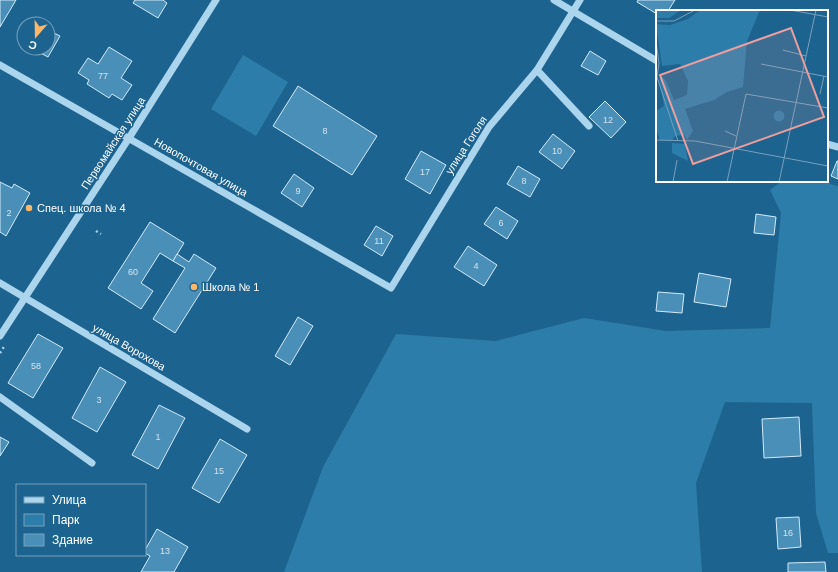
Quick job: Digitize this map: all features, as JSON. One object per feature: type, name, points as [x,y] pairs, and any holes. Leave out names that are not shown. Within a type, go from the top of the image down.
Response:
[{"type":"street","name":"Первомайская улица","points":[[0,336],[129,138],[216,0]]},
{"type":"street","points":[[554,0],[656,60]]},
{"type":"street","name":"улица Гоголя","points":[[391,288],[489,127],[537,70],[580,0]]},
{"type":"street","name":"Новопочтовая улица","points":[[0,65],[391,288]]},
{"type":"street","points":[[537,70],[588,126]]},
{"type":"street","points":[[828,144],[838,147]]},
{"type":"street","name":"улица Ворохова","points":[[0,283],[247,429]]},
{"type":"street","points":[[0,397],[92,463]]},
{"type":"path","points":[[96,232],[101,234]]},
{"type":"green space","points":[[243,55],[288,82],[256,136],[211,109]]},
{"type":"green space","points":[[828,177],[830,184],[838,186],[838,553],[828,553],[816,513],[812,403],[725,402],[696,483],[702,572],[284,572],[323,467],[396,334],[496,341],[584,318],[666,331],[770,328],[781,213],[770,190],[781,182],[828,182]]},
{"type":"building","points":[[0,0],[16,0],[0,27]]},
{"type":"building","points":[[135,0],[163,0],[167,3],[158,18],[133,3]]},
{"type":"building","points":[[638,0],[675,0],[669,10],[656,10],[656,13],[637,2]]},
{"type":"building","points":[[56,34],[60,36],[56,43]]},
{"type":"building","points":[[109,47],[132,61],[121,78],[132,85],[122,100],[112,94],[109,98],[87,84],[89,80],[78,73],[88,58],[98,64]]},
{"type":"building","points":[[590,51],[606,61],[598,75],[581,66]]},
{"type":"building","points":[[298,86],[377,136],[352,175],[273,126]]},
{"type":"building","points":[[605,101],[626,122],[611,138],[589,117]]},
{"type":"building","points":[[553,134],[575,151],[562,169],[539,152]]},
{"type":"building","points":[[421,151],[446,165],[430,194],[405,179]]},
{"type":"building","points":[[838,161],[838,179],[831,176]]},
{"type":"building","points":[[518,166],[540,179],[530,197],[507,184]]},
{"type":"building","points":[[294,174],[314,188],[302,207],[281,193]]},
{"type":"building","points":[[0,182],[12,188],[14,184],[30,193],[6,236],[0,232]]},
{"type":"building","points":[[496,207],[518,221],[507,239],[484,224]]},
{"type":"building","points":[[756,214],[776,217],[774,235],[754,233]]},
{"type":"building","points":[[150,222],[184,243],[173,261],[160,253],[141,283],[153,291],[141,309],[108,288]]},
{"type":"building","points":[[376,226],[393,236],[382,256],[364,245]]},
{"type":"building","points":[[468,246],[497,265],[484,286],[454,267]]},
{"type":"building","points":[[177,254],[189,262],[194,254],[216,268],[175,333],[153,319],[185,268],[173,261]]},
{"type":"building","points":[[699,273],[731,279],[726,307],[694,302]]},
{"type":"building","points":[[658,292],[684,294],[682,313],[656,311]]},
{"type":"building","points":[[298,317],[313,326],[290,365],[275,356]]},
{"type":"building","points":[[38,334],[63,348],[33,398],[8,383]]},
{"type":"building","points":[[100,367],[126,382],[97,432],[72,418]]},
{"type":"building","points":[[159,405],[185,418],[158,469],[132,455]]},
{"type":"building","points":[[799,417],[801,456],[764,458],[762,419]]},
{"type":"building","points":[[0,437],[9,442],[0,456]]},
{"type":"building","points":[[220,439],[247,455],[219,503],[192,488]]},
{"type":"building","points":[[799,517],[801,547],[778,549],[776,518]]},
{"type":"building","points":[[157,529],[188,547],[174,572],[141,572],[150,556],[146,554],[146,548]]},
{"type":"building","points":[[825,562],[826,572],[788,572],[788,563]]},
{"type":"place","name":"Спец. школа № 4","points":[[29,208]]},
{"type":"place","name":"Школа № 1","points":[[194,287]]}]
